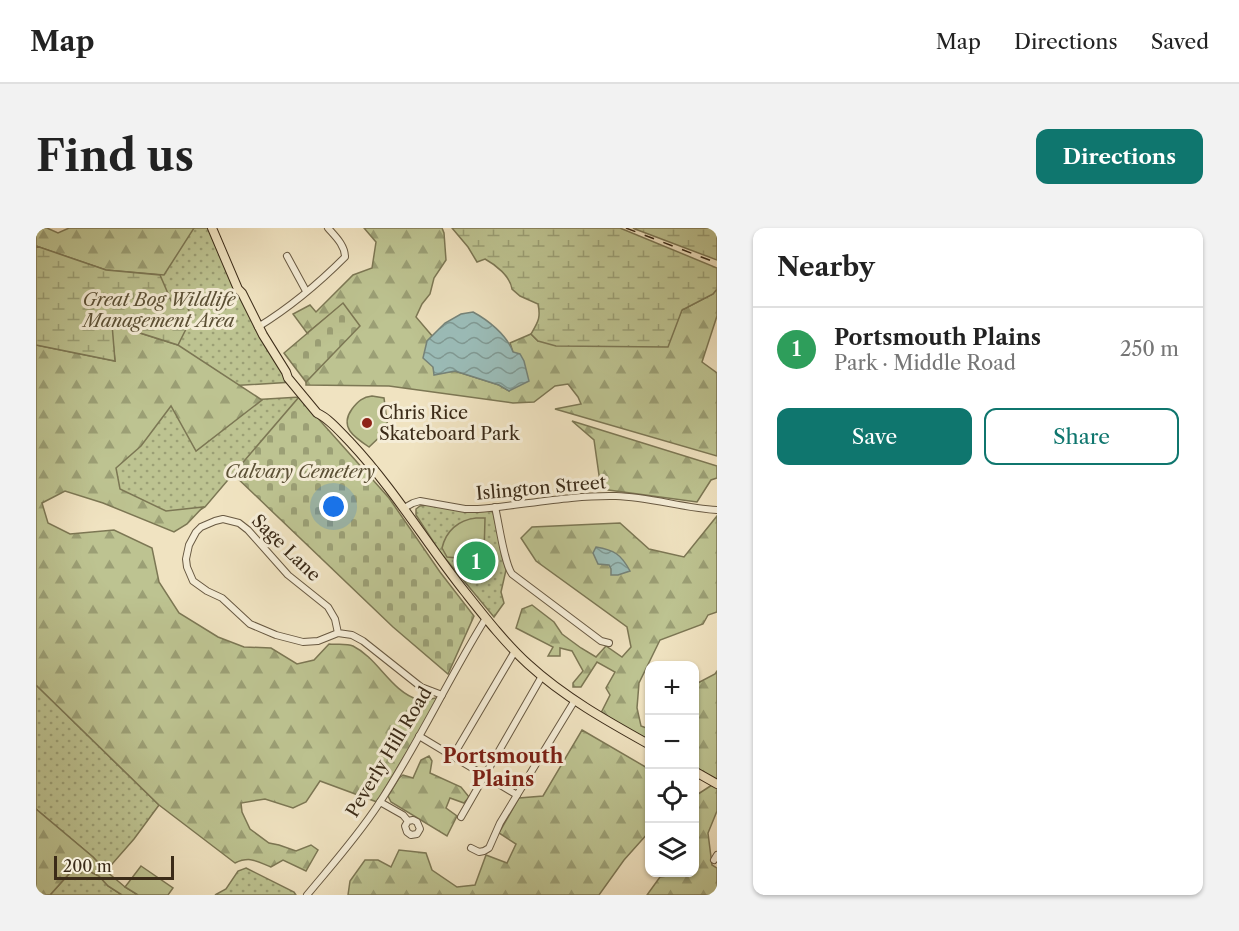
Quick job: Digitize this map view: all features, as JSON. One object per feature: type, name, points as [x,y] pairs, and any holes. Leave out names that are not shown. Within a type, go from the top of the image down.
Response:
[{"type":"main road","points":[[214,228],[238,289],[288,378],[368,462],[486,618],[514,651],[542,675],[575,700],[645,742]]},
{"type":"main road","points":[[699,774],[717,784]]},
{"type":"street","points":[[258,327],[276,316],[345,256],[343,247],[328,228]]},
{"type":"street","points":[[287,256],[306,291]]},
{"type":"street","name":"Islington Street","points":[[404,508],[420,501],[471,509],[575,497],[616,496],[717,510]]},
{"type":"street","points":[[495,507],[510,571],[516,578],[592,635],[609,643]]},
{"type":"street","name":"Sage Lane","points":[[223,519],[239,523],[288,575],[328,607],[335,619],[338,633],[318,641],[303,642],[250,624],[222,598],[193,581],[186,559],[189,545],[196,532],[215,520],[223,519]]},
{"type":"street","name":"Peverly Hill Road","points":[[307,895],[380,802],[486,618]]},
{"type":"street","points":[[338,633],[358,637],[421,687],[442,695]]},
{"type":"street","points":[[453,756],[514,651]]},
{"type":"street","points":[[461,817],[542,675]]},
{"type":"street","points":[[471,848],[479,852],[489,848],[500,823],[575,700]]},
{"type":"street","points":[[419,736],[517,795]]},
{"type":"street","points":[[380,802],[403,815],[408,822]]},
{"type":"green space","name":"Great Bog Wildlife Management Area","points":[[36,228],[42,228],[65,260],[148,228],[212,228],[271,348],[293,382],[36,398]]},
{"type":"green space","points":[[36,228],[47,228],[58,233],[69,228],[194,228],[164,275],[106,270],[36,246]]},
{"type":"green space","points":[[364,228],[442,228],[446,260],[434,278],[430,294],[416,317],[433,337],[427,342],[435,374],[455,371],[499,385],[509,391],[513,352],[510,343],[531,334],[538,341],[676,323],[682,310],[713,294],[717,289],[717,316],[702,362],[717,373],[717,456],[555,409],[581,404],[568,384],[555,386],[534,402],[513,403],[389,386],[306,385],[343,304],[307,333],[293,314],[310,305],[316,312],[353,275],[372,268],[376,242]]},
{"type":"green space","points":[[452,228],[620,228],[717,268],[717,289],[713,294],[682,310],[668,347],[556,346],[538,341],[531,334],[538,320],[538,304],[520,296],[512,289],[505,275],[494,264],[485,259],[477,262]]},
{"type":"green space","points":[[633,228],[717,228],[717,260],[635,229]]},
{"type":"green space","points":[[36,246],[106,270],[160,275],[173,305],[181,295],[192,317],[178,345],[112,324],[115,361],[36,345]]},
{"type":"green space","points":[[343,303],[360,326],[306,382],[284,353]]},
{"type":"green space","points":[[111,324],[178,345],[262,400],[196,451],[171,406],[141,446],[116,468],[120,489],[166,511],[203,507],[187,524],[174,532],[103,503],[65,491],[42,503],[48,523],[70,534],[114,530],[152,548],[159,582],[179,613],[218,637],[244,647],[271,648],[297,664],[314,660],[329,644],[350,645],[362,652],[409,696],[419,700],[437,698],[377,802],[320,781],[306,802],[293,808],[265,799],[241,803],[242,812],[250,829],[269,843],[296,851],[311,845],[318,850],[306,871],[283,860],[271,867],[249,860],[235,863],[159,805],[36,685],[36,345],[115,361]]},
{"type":"green space","name":"Chris Rice Skateboard Park","points":[[372,396],[384,398],[388,429],[369,447],[350,431],[347,421],[348,415],[356,404],[363,398]]},
{"type":"green space","name":"Calvary Cemetery","points":[[299,397],[389,498],[440,572],[474,616],[448,674],[393,627],[233,474]]},
{"type":"green space","points":[[300,397],[303,400],[205,507],[183,517],[106,492],[36,413]]},
{"type":"green space","points":[[572,421],[717,466],[717,478],[711,480],[697,502],[601,489],[594,440]]},
{"type":"green space","points":[[428,505],[472,512],[493,512],[506,570],[501,592],[504,603],[494,617],[440,552],[416,515],[416,509]]},
{"type":"green space","points":[[717,516],[717,612],[708,615],[703,624],[660,640],[650,661],[645,661],[645,671],[639,683],[637,708],[641,726],[645,728],[645,739],[601,713],[610,695],[606,688],[615,672],[597,662],[581,687],[573,687],[573,683],[583,671],[572,651],[560,648],[560,656],[548,656],[553,647],[516,628],[522,609],[532,605],[554,622],[562,634],[596,657],[606,646],[622,657],[631,647],[627,627],[536,561],[521,538],[532,527],[620,523],[649,549],[684,557]]},
{"type":"green space","points":[[476,518],[485,518],[484,555],[478,560],[447,557],[442,548],[446,536],[458,524]]},
{"type":"green space","points":[[717,671],[717,780],[699,769],[699,682]]},
{"type":"green space","points":[[36,685],[159,805],[106,871],[93,857],[36,809]]},
{"type":"green space","points":[[582,730],[645,767],[645,836],[624,860],[599,895],[348,895],[350,881],[365,860],[378,860],[391,867],[399,850],[426,853],[432,870],[457,887],[475,885],[486,855],[507,863],[516,844],[499,833],[519,798],[543,796]]},
{"type":"green space","points":[[429,756],[432,761],[430,773],[461,787],[469,797],[464,803],[450,798],[446,808],[457,816],[447,836],[391,802],[388,796],[399,778],[403,775],[413,778],[421,760]]},
{"type":"green space","points":[[712,785],[717,788],[717,811],[708,833],[712,865],[717,868],[717,895],[647,895],[660,877],[699,877],[699,793]]},
{"type":"green space","points":[[36,809],[93,857],[106,871],[138,895],[122,895],[108,886],[99,876],[77,865],[50,895],[36,895]]},
{"type":"green space","points":[[77,865],[99,876],[108,886],[122,895],[50,895]]},
{"type":"green space","points":[[141,866],[173,888],[168,895],[138,895],[125,887]]},
{"type":"green space","points":[[246,868],[296,895],[215,895],[226,889],[238,871]]},
{"type":"water","points":[[473,312],[496,329],[513,352],[520,354],[529,381],[509,391],[499,385],[455,371],[434,375],[433,367],[423,358],[427,341],[445,323],[461,314]]},
{"type":"water","points":[[596,547],[616,554],[630,571],[611,575],[609,565],[598,564],[593,553]]},
{"type":"railway","points":[[626,228],[717,263]]},
{"type":"place","name":"Chris Rice Skateboard Park","points":[[367,423]]},
{"type":"place","name":"Portsmouth Plains","points":[[476,561]]},
{"type":"district","name":"Portsmouth Plains","points":[[503,768]]}]
